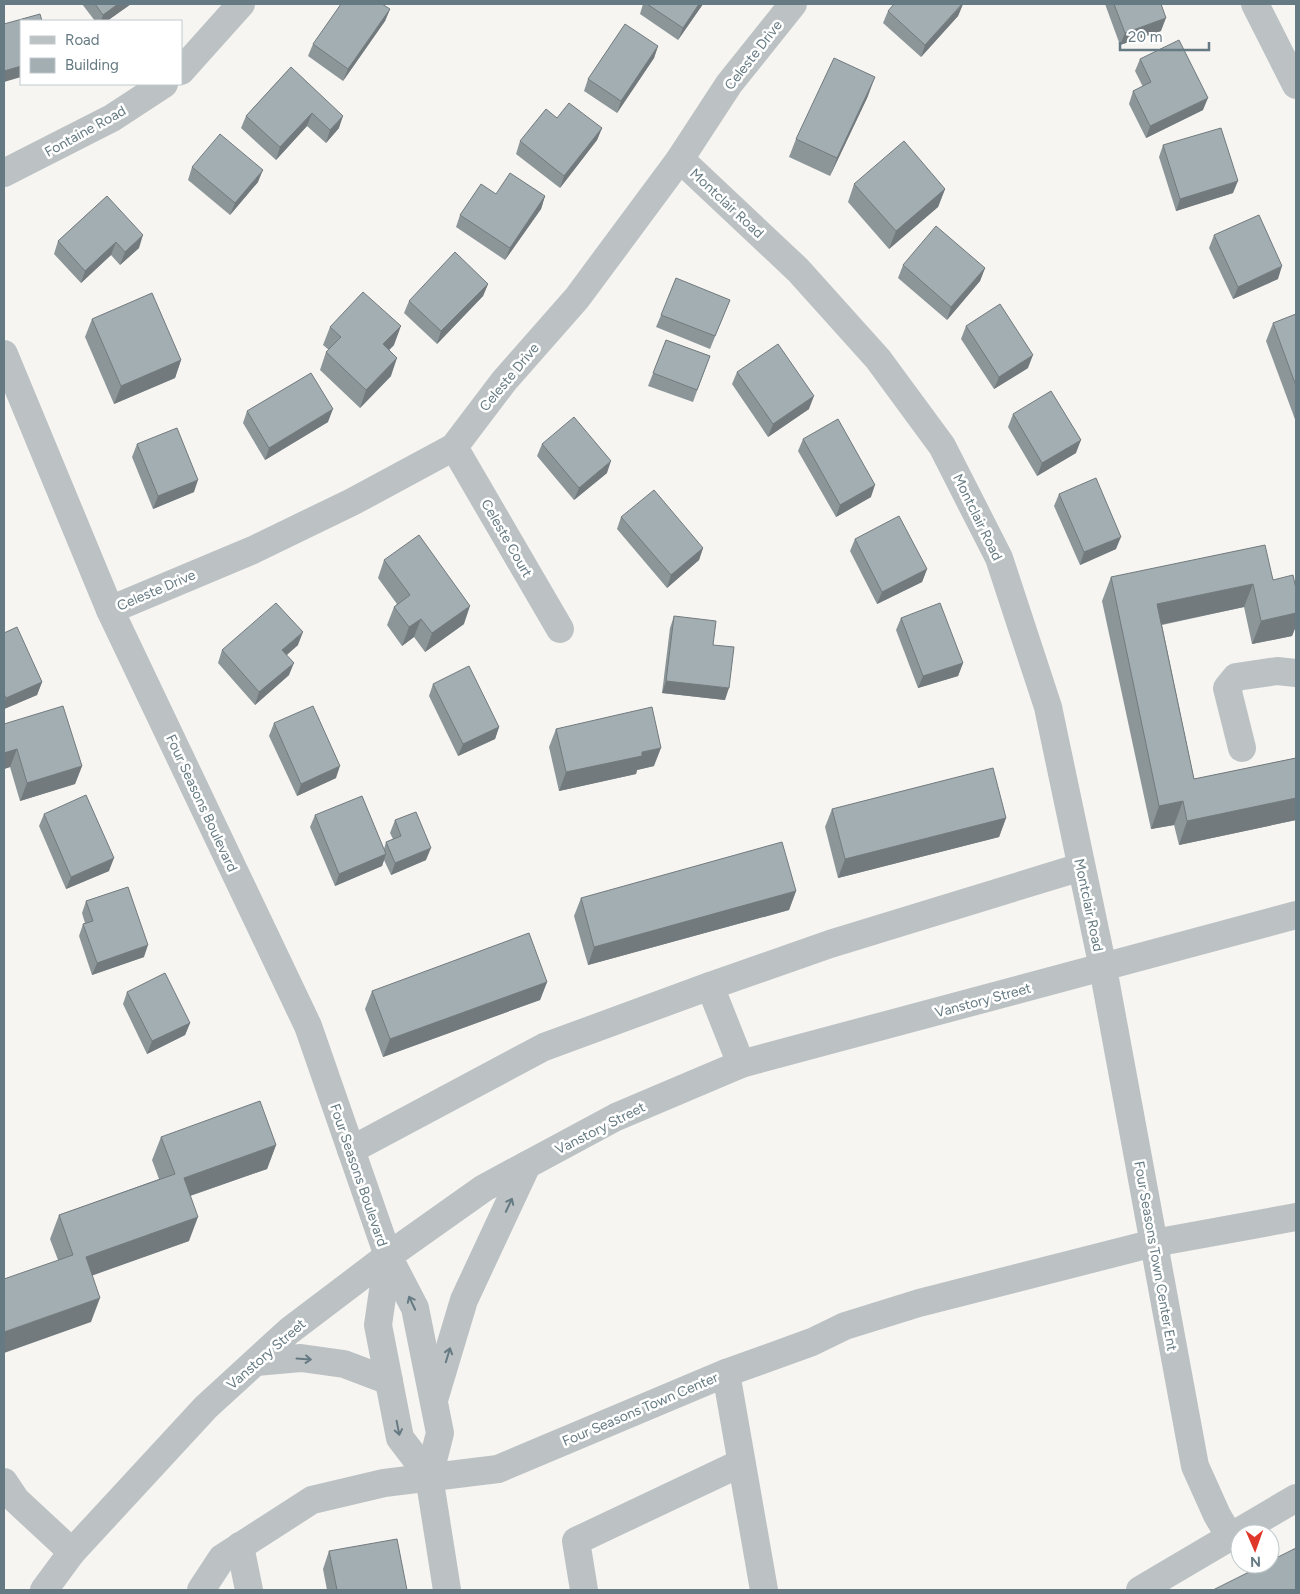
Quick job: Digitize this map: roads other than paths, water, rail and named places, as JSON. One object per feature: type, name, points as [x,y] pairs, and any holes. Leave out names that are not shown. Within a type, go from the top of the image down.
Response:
[{"type":"street","points":[[182,70],[240,4]]},
{"type":"street","name":"Celeste Drive","points":[[110,610],[252,550],[352,502],[454,447],[504,381],[577,298],[680,159],[729,84],[793,4]]},
{"type":"street","points":[[1255,4],[1296,85]]},
{"type":"street","name":"Fontaine Road","points":[[4,173],[112,118],[162,85]]},
{"type":"street","name":"Montclair Road","points":[[680,159],[798,270],[878,359],[942,446],[1002,567],[1048,707],[1103,968]]},
{"type":"street","name":"Four Seasons Boulevard","points":[[4,354],[110,610],[308,1026],[388,1256],[415,1308],[440,1433],[430,1476],[447,1590]]},
{"type":"street","name":"Celeste Court","points":[[454,447],[560,629]]},
{"type":"street","points":[[1242,748],[1226,688],[1236,677],[1277,671],[1296,673]]},
{"type":"street","points":[[351,1150],[544,1047],[830,944],[1081,867]]},
{"type":"street","name":"Vanstory Street","points":[[44,1590],[72,1552],[199,1413],[289,1331],[388,1256],[484,1188],[616,1117],[741,1064],[1103,968],[1296,914]]},
{"type":"street","name":"Four Seasons Town Center Ent","points":[[1103,968],[1195,1466],[1217,1515],[1230,1537]]},
{"type":"street","points":[[710,986],[741,1064]]},
{"type":"street","points":[[434,1402],[464,1300],[527,1165]]},
{"type":"street","points":[[726,1373],[812,1342],[845,1326],[911,1306],[1154,1243],[1296,1217]]},
{"type":"street","name":"Four Seasons Boulevard","points":[[388,1256],[378,1325],[400,1438],[430,1476]]},
{"type":"street","points":[[256,1362],[301,1358],[344,1364],[389,1381]]},
{"type":"street","name":"Four Seasons Town Center","points":[[201,1590],[222,1558],[312,1500],[384,1483],[498,1469],[726,1373],[740,1463],[764,1590]]},
{"type":"street","points":[[584,1590],[576,1541],[740,1463]]},
{"type":"street","points":[[4,1485],[16,1500],[72,1552]]},
{"type":"street","points":[[1252,1524],[1296,1498]]},
{"type":"street","points":[[1140,1590],[1230,1537]]},
{"type":"street","points":[[240,1546],[249,1590]]}]
